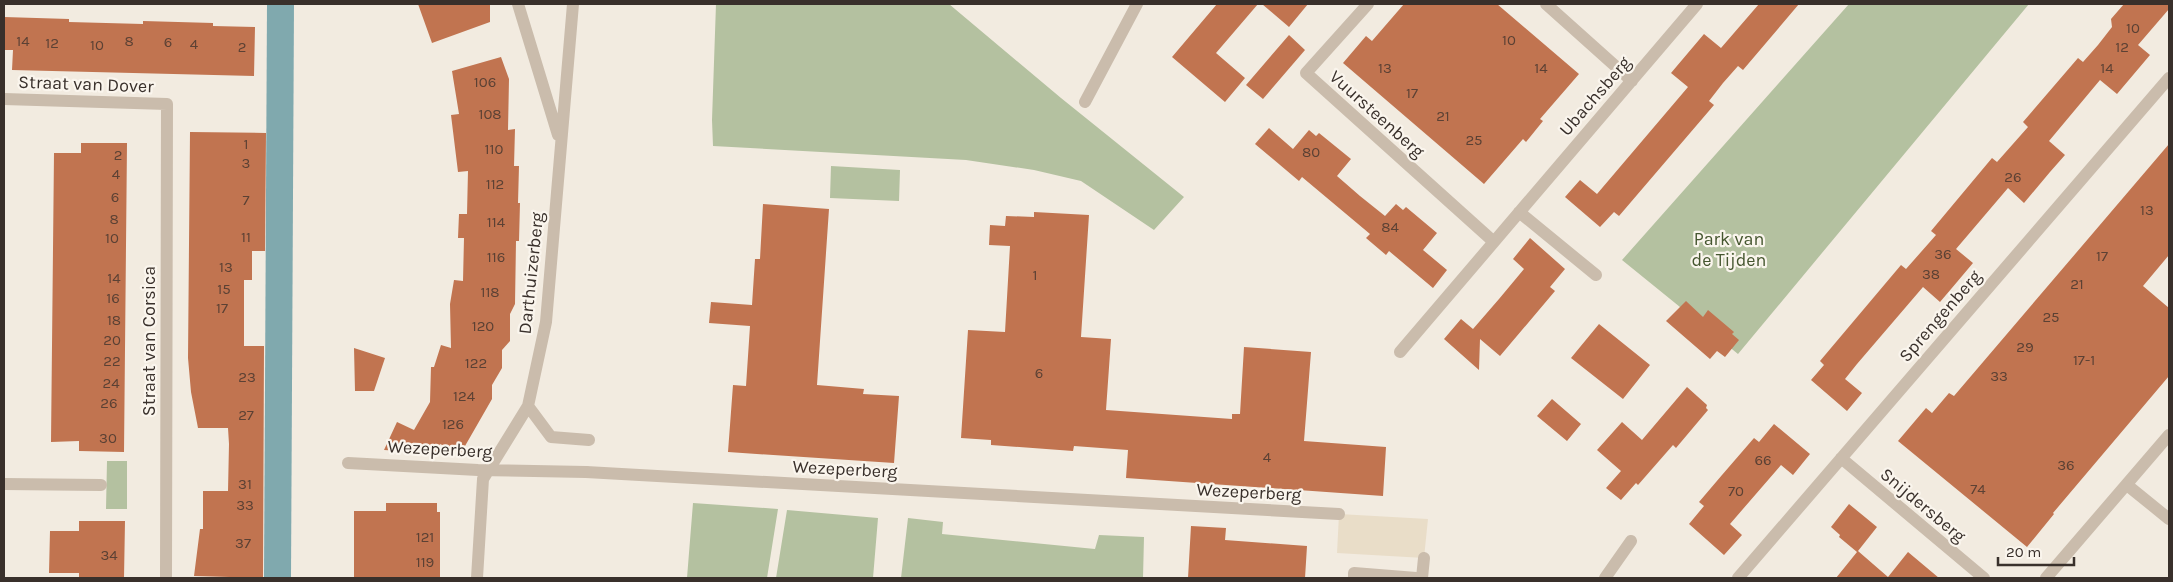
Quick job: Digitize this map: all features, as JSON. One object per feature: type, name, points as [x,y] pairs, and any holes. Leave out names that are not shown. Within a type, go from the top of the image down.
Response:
[{"type":"street","name":"Darthuizerberg","points":[[518,4],[560,143]]},
{"type":"street","name":"Darthuizerberg","points":[[477,578],[483,479],[528,406],[546,322],[573,4]]},
{"type":"street","points":[[1085,102],[1137,4]]},
{"type":"street","name":"Vuursteenberg","points":[[1368,4],[1306,73],[1494,242]]},
{"type":"street","points":[[1546,4],[1632,81]]},
{"type":"street","name":"Ubachsberg","points":[[1400,352],[1697,4]]},
{"type":"street","name":"Sprengenberg","points":[[1738,578],[2169,78]]},
{"type":"street","name":"Straat van Dover","points":[[4,98],[167,104]]},
{"type":"street","name":"Straat van Corsica","points":[[166,578],[167,104]]},
{"type":"street","points":[[1519,212],[1596,275]]},
{"type":"street","points":[[528,406],[551,437],[589,440]]},
{"type":"street","points":[[2046,578],[2169,435]]},
{"type":"street","name":"Snijdersberg","points":[[1840,458],[1984,578]]},
{"type":"street","name":"Wezeperberg","points":[[348,463],[488,470],[586,472],[1339,514]]},
{"type":"street","points":[[4,484],[102,485]]},
{"type":"street","points":[[2127,485],[2169,519]]},
{"type":"street","points":[[1605,578],[1631,540]]},
{"type":"street","points":[[1422,578],[1424,558]]},
{"type":"street","points":[[1354,578],[1354,573],[1416,578]]},
{"type":"green space","points":[[716,4],[949,4],[1061,98],[1184,197],[1154,230],[1081,181],[1034,170],[966,160],[713,146],[712,120]]},
{"type":"green space","name":"Park van de Tijden","points":[[1849,4],[2029,4],[1738,354],[1622,260]]},
{"type":"green space","points":[[831,166],[900,170],[899,201],[830,198]]},
{"type":"green space","points":[[107,461],[127,461],[127,509],[106,509]]},
{"type":"green space","points":[[693,503],[778,509],[767,578],[687,578]]},
{"type":"green space","points":[[787,510],[878,518],[873,578],[776,578]]},
{"type":"green space","points":[[908,518],[943,522],[942,534],[1095,549],[1099,535],[1144,537],[1143,578],[901,578]]},
{"type":"shaded area","points":[[1339,514],[1428,519],[1424,558],[1337,553]]},
{"type":"water","points":[[267,4],[294,4],[291,578],[264,578]]},
{"type":"building","points":[[418,4],[490,4],[490,22],[432,43]]},
{"type":"building","points":[[1217,4],[1258,4],[1216,53],[1245,78],[1225,102],[1172,57]]},
{"type":"building","points":[[1262,4],[1308,4],[1289,27]]},
{"type":"building","points":[[1404,4],[1497,4],[1579,74],[1540,119],[1543,121],[1526,142],[1523,139],[1484,184],[1343,63],[1366,36],[1372,41]]},
{"type":"building","points":[[1759,4],[1799,4],[1743,70],[1738,66],[1723,83],[1709,101],[1714,105],[1619,216],[1614,212],[1600,227],[1565,197],[1580,180],[1597,194],[1688,87],[1671,73],[1704,34],[1721,48]]},
{"type":"building","points":[[2124,4],[2169,4],[2169,9],[2138,45],[2150,55],[2117,94],[2100,80],[2049,141],[2065,155],[2024,203],[2008,188],[1956,249],[1973,263],[1940,302],[1923,287],[1857,364],[1845,379],[1862,393],[1847,411],[1811,380],[1824,365],[1820,361],[1901,265],[1906,269],[1936,235],[1931,231],[1992,158],[1997,162],[2028,127],[2023,122],[2078,58],[2083,62],[2098,45],[2112,27],[2111,19]]},
{"type":"building","points":[[4,17],[69,19],[69,22],[143,24],[143,21],[213,23],[213,26],[255,27],[254,76],[12,70],[13,50],[4,50]]},
{"type":"building","points":[[1289,35],[1305,50],[1263,99],[1246,85]]},
{"type":"building","points":[[501,57],[509,79],[508,130],[515,129],[514,166],[519,166],[518,203],[520,203],[519,241],[516,241],[515,304],[510,314],[510,341],[502,350],[502,368],[492,385],[492,399],[461,453],[440,444],[436,453],[384,450],[397,422],[414,430],[430,402],[431,367],[434,367],[441,345],[451,348],[450,304],[454,280],[463,281],[464,238],[458,238],[459,214],[467,214],[468,171],[458,172],[451,115],[459,114],[452,71]]},
{"type":"building","points":[[1269,128],[1293,149],[1309,130],[1316,136],[1319,133],[1351,159],[1337,176],[1360,196],[1385,216],[1396,204],[1403,210],[1406,207],[1437,233],[1423,250],[1447,270],[1433,288],[1389,251],[1386,255],[1366,238],[1370,234],[1302,177],[1299,181],[1255,144]]},
{"type":"building","points":[[190,132],[266,133],[265,251],[252,251],[252,280],[244,280],[244,346],[264,346],[263,578],[194,576],[200,529],[203,529],[203,491],[228,491],[229,444],[228,428],[198,428],[191,392],[188,358]]},
{"type":"building","points":[[81,143],[127,143],[124,452],[79,451],[79,441],[51,442],[54,153],[81,153]]},
{"type":"building","points":[[2169,144],[2169,255],[2143,286],[2169,308],[2169,376],[2053,513],[2027,547],[1898,441],[1926,408],[1932,413],[1949,393],[1954,396]]},
{"type":"building","points":[[763,204],[829,209],[817,385],[864,389],[863,394],[899,396],[894,463],[728,452],[733,385],[746,386],[750,326],[709,323],[711,302],[752,305],[755,259],[760,259]]},
{"type":"building","points":[[1034,212],[1089,215],[1081,337],[1111,339],[1106,410],[1232,419],[1232,414],[1240,414],[1244,347],[1311,352],[1304,441],[1386,447],[1383,496],[1126,478],[1128,450],[1074,446],[1073,451],[991,445],[991,440],[961,438],[968,330],[1005,332],[1010,246],[989,245],[990,225],[1005,226],[1006,216],[1034,217]]},
{"type":"building","points":[[1530,238],[1565,269],[1550,287],[1555,291],[1500,356],[1480,339],[1479,370],[1444,339],[1461,319],[1473,329],[1499,299],[1524,269],[1513,259]]},
{"type":"building","points":[[1686,301],[1703,317],[1708,310],[1734,332],[1732,334],[1739,340],[1725,357],[1717,351],[1710,359],[1666,321]]},
{"type":"building","points":[[1599,324],[1650,365],[1623,399],[1571,358]]},
{"type":"building","points":[[354,348],[385,358],[374,391],[355,391]]},
{"type":"building","points":[[1687,387],[1707,405],[1706,408],[1708,410],[1676,448],[1673,445],[1638,485],[1636,483],[1621,500],[1606,488],[1621,471],[1597,450],[1622,422],[1642,440]]},
{"type":"building","points":[[1552,399],[1581,424],[1567,441],[1537,416]]},
{"type":"building","points":[[1774,424],[1810,454],[1793,475],[1781,465],[1730,524],[1742,535],[1724,555],[1689,524],[1704,506],[1699,502],[1754,438],[1759,442]]},
{"type":"building","points":[[386,503],[437,503],[437,512],[440,512],[440,578],[354,578],[354,511],[386,511]]},
{"type":"building","points":[[1849,504],[1877,527],[1858,551],[1888,577],[1908,552],[1939,578],[1836,578],[1857,552],[1839,537],[1840,535],[1831,527]]},
{"type":"building","points":[[79,521],[125,521],[124,578],[79,578],[79,573],[49,573],[50,531],[79,531]]},
{"type":"building","points":[[1191,526],[1226,528],[1225,540],[1307,546],[1305,578],[1188,578]]}]
